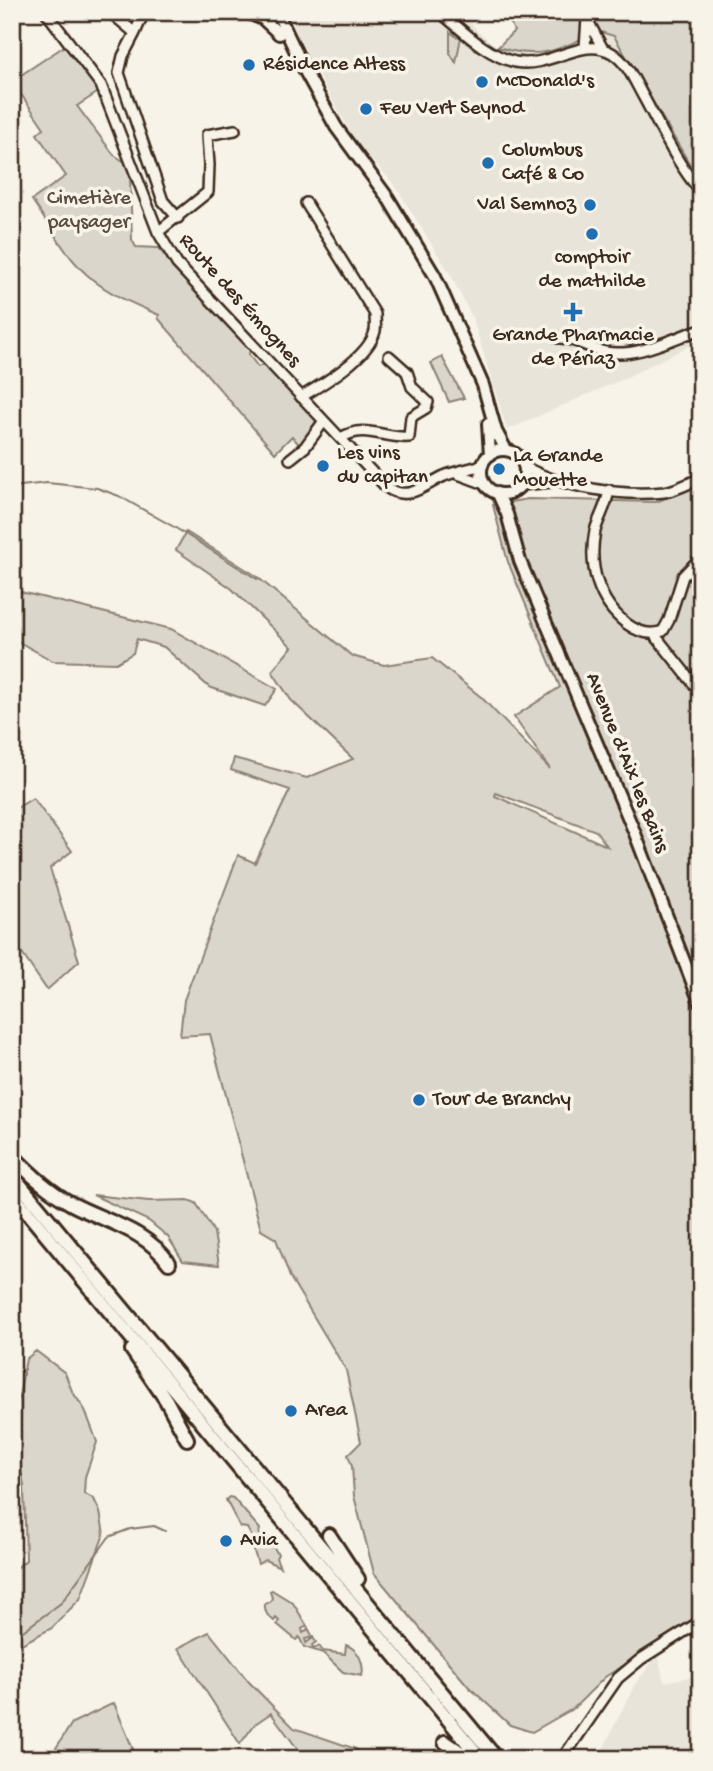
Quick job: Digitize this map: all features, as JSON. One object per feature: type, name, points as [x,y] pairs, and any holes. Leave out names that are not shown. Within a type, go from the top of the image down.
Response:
[{"type":"highway","points":[[12,1155],[44,1186],[72,1204],[148,1239],[169,1263]]},
{"type":"highway","points":[[12,1175],[497,1759]]},
{"type":"highway","points":[[12,1194],[481,1759]]},
{"type":"highway","points":[[21,1205],[154,1381],[187,1439]]},
{"type":"highway","points":[[329,1535],[344,1560],[430,1678]]},
{"type":"highway","points":[[445,1742],[470,1759]]},
{"type":"main road","points":[[246,12],[261,17],[279,34]]},
{"type":"main road","points":[[269,12],[310,95],[388,198],[446,298],[488,399],[496,432],[506,450],[516,454],[525,467],[525,476],[518,488],[507,494],[498,494],[485,484],[481,471],[486,460],[489,427],[473,364]]},
{"type":"main road","points":[[276,12],[311,83],[342,135]]},
{"type":"main road","points":[[486,460],[506,450]]},
{"type":"main road","name":"Avenue d'Aix les Bains","points":[[518,488],[513,510],[517,534],[539,593],[542,610]]},
{"type":"main road","name":"Avenue d'Aix les Bains","points":[[498,494],[505,507],[520,561],[701,1005]]},
{"type":"main road","name":"Avenue d'Aix les Bains","points":[[673,932],[701,992]]},
{"type":"street","name":"Route des Émognes","points":[[46,12],[101,85],[158,232],[177,264],[386,487],[396,494],[408,494],[444,476],[486,460]]},
{"type":"street","points":[[110,12],[135,33]]},
{"type":"street","points":[[144,12],[123,56],[119,73],[163,201],[178,218]]},
{"type":"street","points":[[440,12],[493,52],[516,62],[548,61],[585,47],[603,49],[620,59],[684,169],[701,192]]},
{"type":"street","points":[[585,47],[587,15]]},
{"type":"street","points":[[587,15],[603,49]]},
{"type":"street","points":[[158,232],[202,198],[209,189],[207,135],[235,130]]},
{"type":"street","points":[[301,397],[329,380],[363,352],[375,332],[375,314],[367,299],[306,203]]},
{"type":"street","points":[[558,338],[567,338],[605,352],[626,354],[701,329]]},
{"type":"street","points":[[341,438],[361,429],[395,438],[410,438],[411,417],[426,408],[428,402],[412,387],[407,372],[389,356]]},
{"type":"street","points":[[290,459],[305,447],[324,421]]},
{"type":"street","points":[[525,467],[557,481],[609,489],[666,492],[701,478]]},
{"type":"street","points":[[456,473],[485,484]]},
{"type":"street","points":[[518,488],[557,481]]},
{"type":"street","points":[[609,489],[594,543],[597,585],[625,622],[635,629],[654,634],[701,693]]},
{"type":"street","points":[[654,634],[665,629],[683,576],[701,557]]},
{"type":"street","points":[[562,1759],[610,1688],[624,1672],[701,1621]]},
{"type":"shaded area","points":[[287,12],[464,12],[478,32],[498,47],[518,54],[542,53],[568,46],[598,31],[614,36],[692,168],[701,178],[701,340],[623,379],[507,430],[473,319],[449,272],[394,184],[359,147],[308,57]]},
{"type":"shaded area","points":[[658,1655],[664,1682],[701,1675],[701,1759],[598,1759],[635,1684]]},
{"type":"green space","points":[[506,12],[701,12],[701,178],[692,168],[614,36],[598,31],[550,51],[513,51],[498,47],[514,31]]},
{"type":"green space","points":[[450,32],[461,37],[456,63],[450,53]]},
{"type":"green space","name":"Cimetière paysager","points":[[66,45],[100,91],[77,106],[114,155],[125,162],[130,177],[132,240],[136,247],[158,248],[250,348],[249,355],[258,367],[265,363],[319,422],[301,447],[292,436],[275,453],[158,318],[159,315],[115,295],[83,271],[66,252],[32,200],[66,176],[37,134],[44,128],[12,81]]},
{"type":"green space","points":[[442,357],[464,398],[449,402],[431,363]]},
{"type":"green space","points":[[701,484],[701,1616],[605,1677],[574,1708],[532,1732],[510,1725],[468,1686],[374,1573],[354,1496],[352,1466],[348,1455],[361,1442],[346,1370],[290,1277],[276,1239],[261,1230],[210,1034],[180,1036],[184,1000],[238,855],[255,863],[290,790],[231,770],[234,758],[307,778],[353,759],[291,700],[272,671],[292,647],[231,588],[176,550],[186,532],[255,575],[352,656],[384,665],[432,658],[481,697],[550,769],[514,717],[560,687],[508,562],[493,505],[528,499],[656,502]],"holes":[[[496,793],[596,831],[607,846],[495,796]]]},
{"type":"green space","points":[[12,585],[21,592],[171,629],[277,689],[265,706],[209,687],[164,647],[137,639],[133,653],[116,663],[53,661],[12,638]]},
{"type":"green space","points":[[33,798],[72,851],[50,868],[79,961],[47,990],[12,939],[12,811]]},
{"type":"green space","points":[[93,1195],[149,1201],[188,1200],[196,1203],[214,1232],[219,1265],[183,1261],[168,1237],[149,1221]]},
{"type":"green space","points":[[36,1351],[65,1373],[72,1391],[85,1410],[97,1442],[85,1477],[84,1493],[94,1499],[100,1512],[104,1534],[80,1599],[52,1628],[12,1649],[12,1572],[26,1560],[24,1485],[13,1428],[26,1359]]},
{"type":"green space","points":[[233,1498],[260,1529],[259,1533],[267,1543],[270,1542],[278,1554],[276,1558],[280,1567],[265,1560],[258,1564],[252,1545],[253,1539],[247,1528],[240,1527],[226,1500]]},
{"type":"green space","points":[[272,1590],[293,1603],[307,1626],[302,1629],[303,1633],[308,1628],[313,1637],[305,1639],[306,1643],[313,1638],[316,1642],[312,1645],[314,1649],[319,1646],[323,1651],[345,1654],[346,1645],[350,1647],[361,1662],[362,1676],[343,1672],[323,1653],[304,1647],[299,1637],[296,1640],[277,1624],[279,1621],[276,1618],[274,1621],[270,1618],[265,1604],[272,1598]]},
{"type":"green space","points":[[209,1632],[249,1682],[294,1728],[356,1749],[362,1759],[305,1759],[271,1713],[255,1724],[240,1744],[178,1648]]},
{"type":"green space","points":[[114,1703],[137,1759],[49,1759],[72,1723]]},
{"type":"waterway","points":[[12,487],[47,483],[97,488],[119,496],[257,579]]},
{"type":"waterway","points":[[12,1639],[61,1603],[109,1537],[130,1529],[154,1526],[165,1531]]},
{"type":"place","name":"Résidence Altess","points":[[249,65]]},
{"type":"place","name":"McDonald's","points":[[482,82]]},
{"type":"place","name":"Feu Vert Seynod","points":[[366,109]]},
{"type":"place","name":"Columbus Café & Co","points":[[488,163]]},
{"type":"place","name":"Val Semnoz","points":[[590,205]]},
{"type":"place","name":"comptoir de mathilde","points":[[592,234]]},
{"type":"place","name":"Grande Pharmacie de Périaz","points":[[573,312]]},
{"type":"place","name":"Les vins du capitan","points":[[323,466]]},
{"type":"place","name":"La Grande Mouette","points":[[499,469]]},
{"type":"place","name":"Tour de Branchy","points":[[419,1100]]},
{"type":"place","name":"Area","points":[[291,1411]]},
{"type":"place","name":"Avia","points":[[226,1541]]}]
